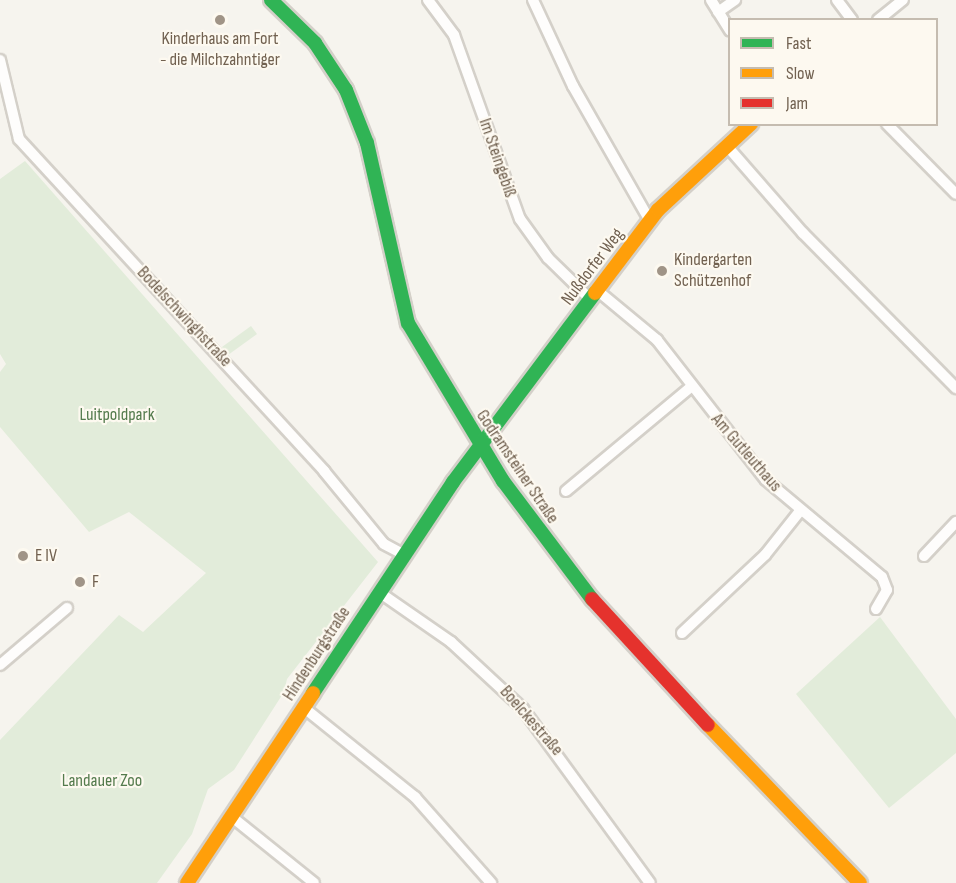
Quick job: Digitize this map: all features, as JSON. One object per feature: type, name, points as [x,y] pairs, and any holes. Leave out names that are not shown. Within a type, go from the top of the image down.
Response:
[{"type":"street","name":"Godramsteiner Straße","points":[[270,0],[327,58],[354,108],[408,323],[481,447],[597,608],[860,883]]},
{"type":"street","name":"Im Steingebiß","points":[[428,0],[440,4],[457,43],[520,219],[548,258],[595,295]]},
{"type":"street","points":[[533,0],[573,86],[650,221]]},
{"type":"street","points":[[711,0],[728,29]]},
{"type":"street","points":[[718,12],[735,0]]},
{"type":"street","points":[[837,0],[850,18]]},
{"type":"street","points":[[880,18],[903,0]]},
{"type":"street","name":"Bodelschwinghstraße","points":[[0,60],[19,139],[317,463],[384,544],[403,554]]},
{"type":"street","name":"Nußdorfer Weg","points":[[481,447],[650,221],[749,126]]},
{"type":"street","points":[[889,126],[956,194]]},
{"type":"street","points":[[727,146],[811,241],[956,388]]},
{"type":"street","name":"Am Gutleuthaus","points":[[595,295],[657,340],[744,456],[800,511],[886,584],[876,609]]},
{"type":"street","points":[[566,491],[692,386]]},
{"type":"street","name":"Hindenburgstraße","points":[[187,883],[403,554],[481,447]]},
{"type":"street","points":[[682,633],[765,555],[800,511]]},
{"type":"street","points":[[924,556],[956,522]]},
{"type":"street","name":"Boelckestraße","points":[[379,592],[458,647],[523,709],[566,760],[650,883]]},
{"type":"street","points":[[0,665],[67,608]]},
{"type":"street","points":[[303,707],[415,797],[491,883]]},
{"type":"street","points":[[232,817],[314,883]]},
{"type":"green space","points":[[25,161],[378,562],[287,679],[284,692],[234,770],[208,789],[192,834],[157,883],[0,883],[0,740],[119,615],[143,632],[206,573],[129,512],[89,532],[0,427],[0,372],[6,364],[0,354],[0,179]]},
{"type":"green space","points":[[251,326],[257,334],[228,355],[222,347]]},
{"type":"green space","points":[[880,617],[956,719],[956,753],[889,808],[796,694]]},
{"type":"traffic: fast","points":[[271,0],[315,43],[346,90],[367,143],[408,323],[503,481],[592,599]]},
{"type":"traffic: fast","points":[[313,693],[453,482],[595,293]]},
{"type":"traffic: slow","points":[[595,293],[658,210],[749,126]]},
{"type":"traffic: slow","points":[[187,883],[313,693]]},
{"type":"traffic: slow","points":[[708,725],[860,883]]},
{"type":"traffic: jam","points":[[592,599],[708,725]]},
{"type":"place","name":"Kinderhaus am Fort - die Milchzahntiger","points":[[220,20]]},
{"type":"place","name":"Kindergarten Schützenhof","points":[[662,271]]},
{"type":"place","name":"E IV","points":[[23,556]]},
{"type":"place","name":"F","points":[[80,582]]},
{"type":"park label","name":"Luitpoldpark","points":[[117,415]]},
{"type":"park label","name":"Landauer Zoo","points":[[102,781]]}]
